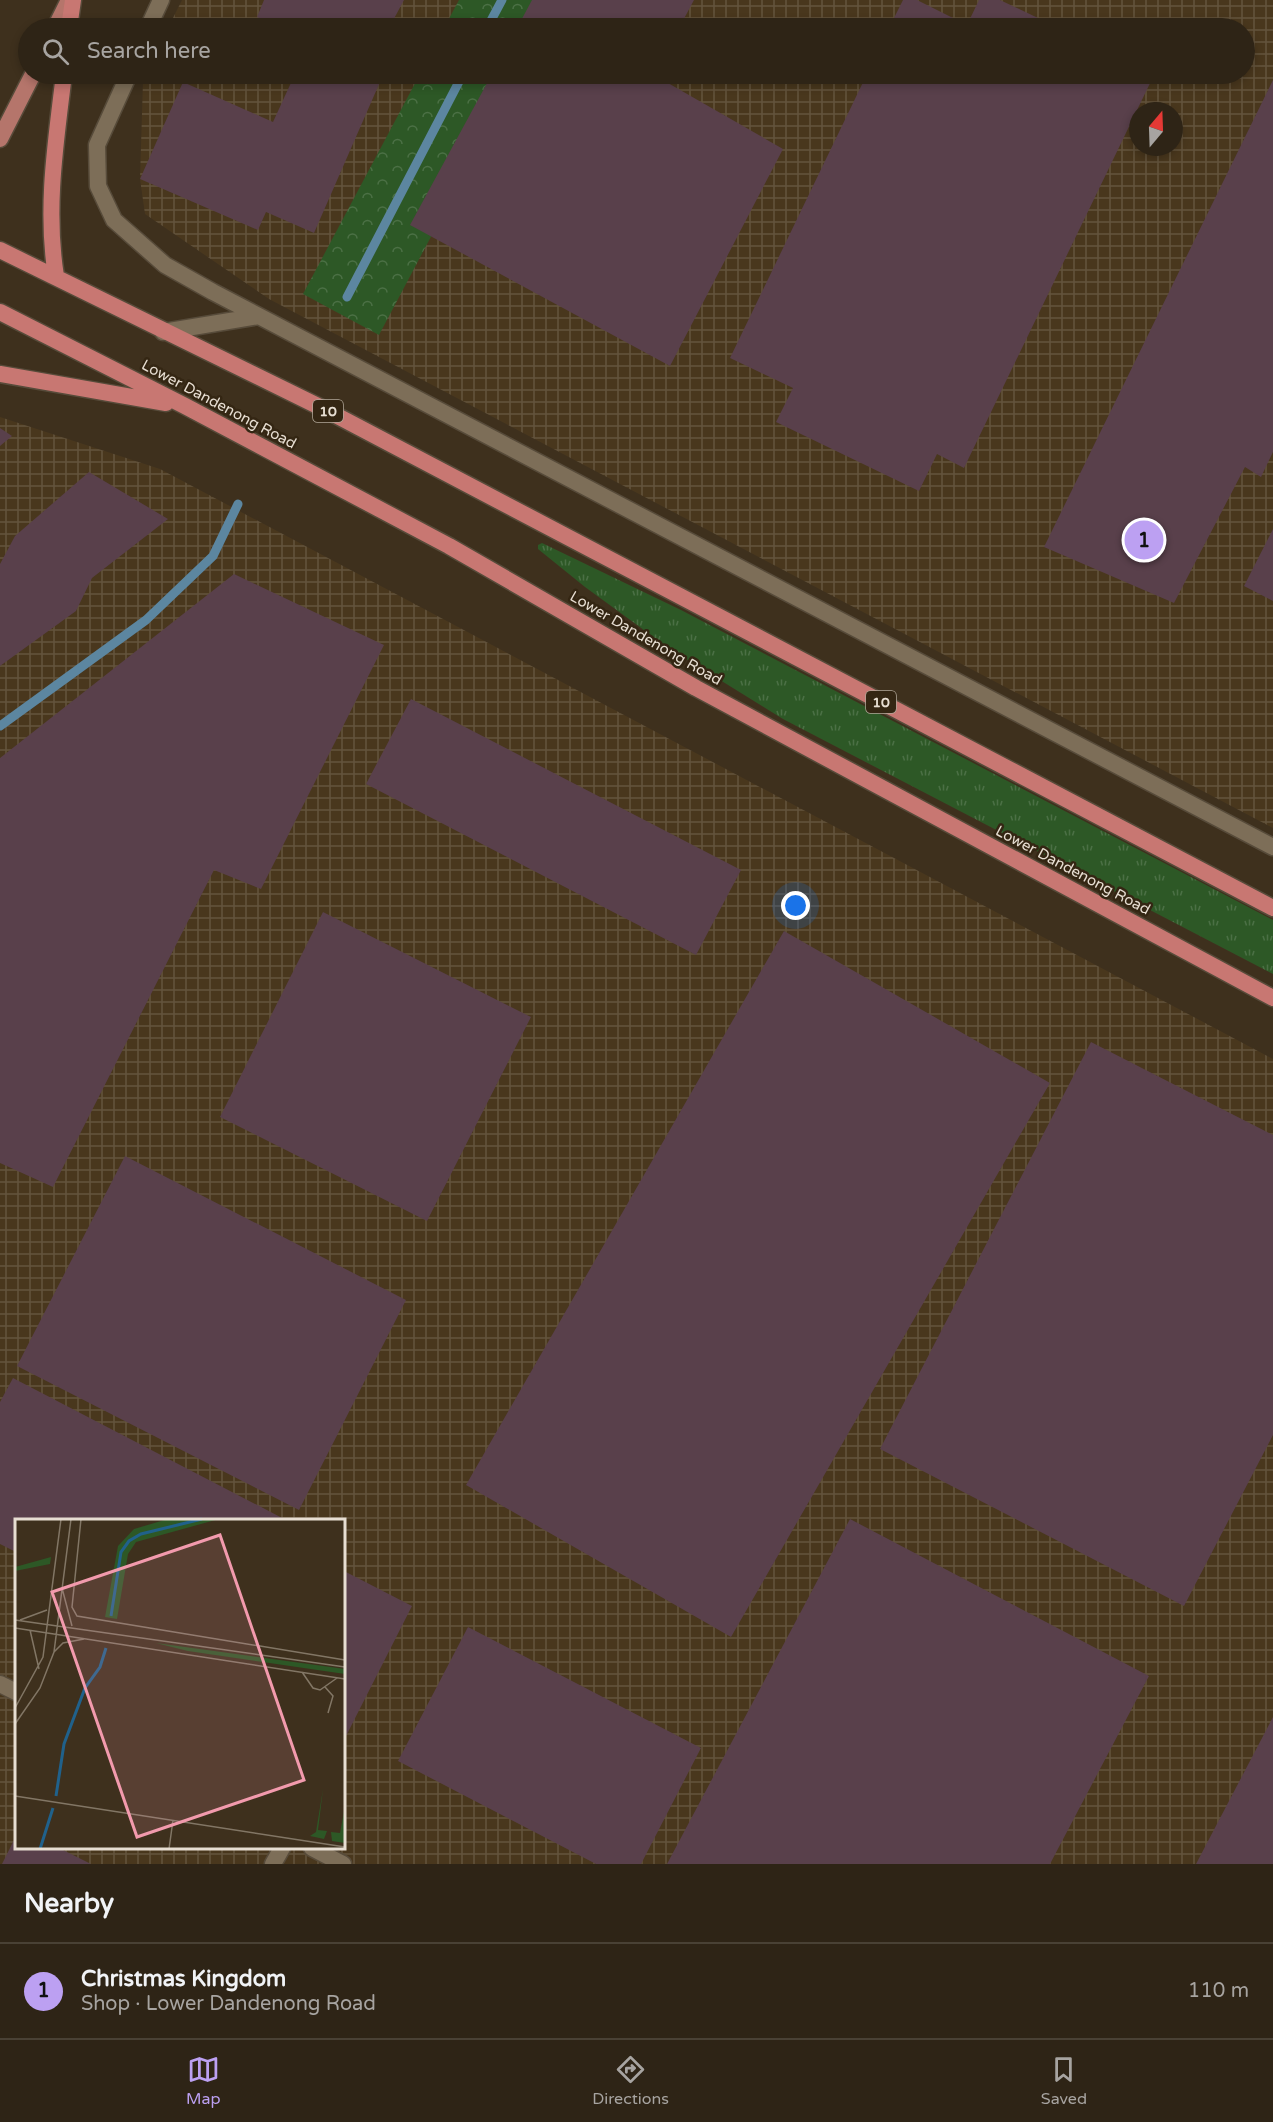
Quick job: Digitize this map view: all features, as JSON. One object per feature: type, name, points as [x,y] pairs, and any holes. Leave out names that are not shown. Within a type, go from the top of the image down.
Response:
[{"type":"highway","points":[[70,18],[71,0]]},
{"type":"highway","points":[[56,276],[52,249],[52,169],[63,84]]},
{"type":"highway","name":"10","points":[[0,249],[163,332],[326,410],[1273,909]]},
{"type":"highway","name":"Lower Dandenong Road","points":[[0,312],[185,406],[449,546],[696,688],[1273,998]]},
{"type":"highway","points":[[0,374],[185,406]]},
{"type":"main road","points":[[61,18],[71,0]]},
{"type":"main road","points":[[0,139],[28,84]]},
{"type":"street","points":[[153,18],[161,0]]},
{"type":"street","points":[[124,84],[97,145],[98,186],[114,220],[165,265],[1273,847]]},
{"type":"street","points":[[163,332],[259,316]]},
{"type":"street","points":[[0,1683],[15,1691]]},
{"type":"street","points":[[273,1864],[281,1849]]},
{"type":"street","points":[[314,1849],[343,1864]]},
{"type":"shaded area","points":[[182,0],[1273,0],[1273,828],[269,299],[145,214],[140,179],[143,84],[1255,84],[1255,18],[173,18]]},
{"type":"shaded area","points":[[0,417],[160,469],[1273,1059],[1273,1864],[0,1864]]},
{"type":"green space","points":[[459,0],[556,0],[546,18],[449,18]]},
{"type":"green space","points":[[415,84],[512,84],[379,335],[303,294]]},
{"type":"green space","points":[[542,543],[681,610],[1273,920],[1273,974],[783,719],[670,649],[585,587],[538,549],[538,545]]},
{"type":"building","points":[[264,0],[404,0],[394,18],[257,17]]},
{"type":"building","points":[[532,0],[694,0],[684,18],[522,18]]},
{"type":"building","points":[[903,0],[917,0],[953,18],[894,18]]},
{"type":"building","points":[[979,0],[1000,0],[1038,18],[970,18]]},
{"type":"building","points":[[1273,80],[1273,452],[1261,477],[1245,467],[1174,603],[1044,547]]},
{"type":"building","points":[[182,84],[188,84],[273,122],[290,84],[379,84],[314,233],[266,212],[258,230],[140,179]]},
{"type":"building","points":[[487,84],[670,84],[783,149],[670,366],[410,225]]},
{"type":"building","points":[[862,84],[1150,84],[1141,102],[1129,102],[1129,127],[964,468],[937,454],[919,491],[776,422],[793,388],[730,358]]},
{"type":"building","points":[[0,428],[12,436],[0,446]]},
{"type":"building","points":[[89,472],[168,519],[92,578],[76,611],[0,666],[0,564],[15,536]]},
{"type":"building","points":[[1273,529],[1273,601],[1244,586]]},
{"type":"building","points":[[234,574],[384,645],[261,889],[214,870],[53,1187],[0,1163],[0,758]]},
{"type":"building","points":[[411,699],[741,870],[696,955],[366,784]]},
{"type":"building","points":[[323,912],[531,1017],[427,1221],[220,1117]]},
{"type":"building","points":[[784,931],[1050,1083],[731,1637],[466,1485]]},
{"type":"building","points":[[1091,1042],[1273,1135],[1273,1435],[1184,1606],[880,1449]]},
{"type":"building","points":[[125,1156],[406,1300],[299,1510],[17,1366]]},
{"type":"building","points":[[13,1378],[284,1519],[15,1519],[15,1552],[0,1544],[0,1402]]},
{"type":"building","points":[[850,1519],[1149,1676],[1050,1864],[667,1864]]},
{"type":"building","points":[[345,1572],[412,1606],[345,1738]]},
{"type":"building","points":[[468,1627],[701,1748],[641,1864],[596,1864],[398,1761]]},
{"type":"building","points":[[1273,1717],[1273,1864],[1196,1864]]},
{"type":"building","points":[[15,1838],[15,1849],[61,1849],[91,1864],[2,1864]]},
{"type":"waterway","points":[[492,18],[502,0]]},
{"type":"waterway","points":[[347,297],[458,84]]},
{"type":"waterway","points":[[0,726],[146,620],[213,556],[238,504]]},
{"type":"place","name":"Christmas Kingdom","points":[[1144,540]]}]
